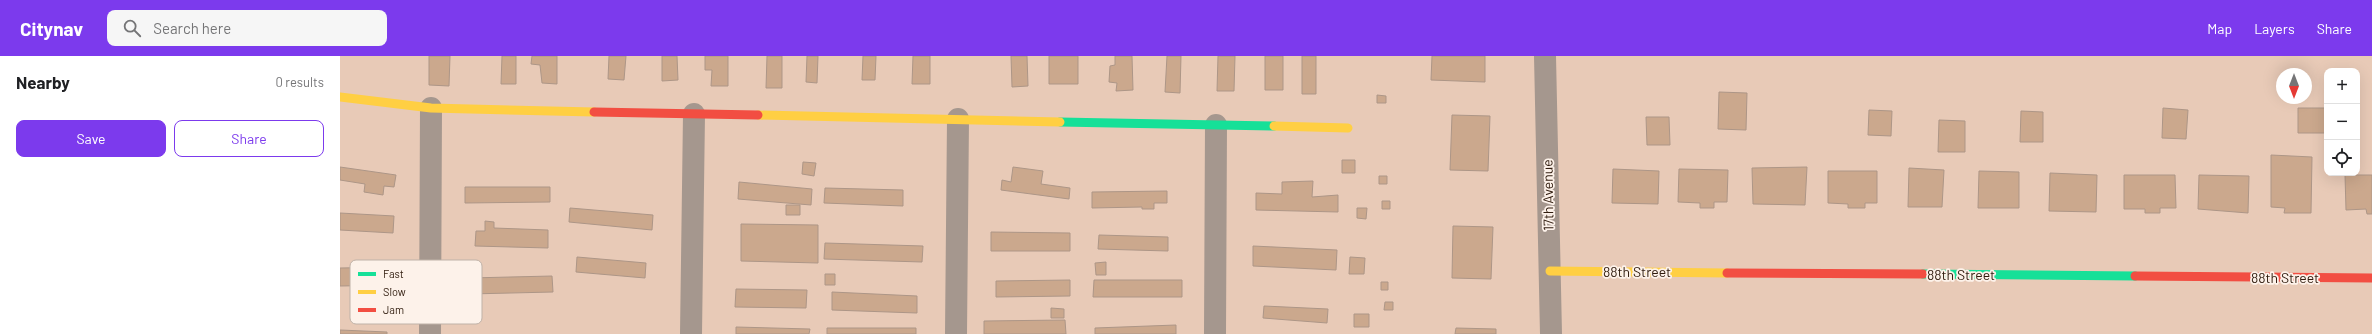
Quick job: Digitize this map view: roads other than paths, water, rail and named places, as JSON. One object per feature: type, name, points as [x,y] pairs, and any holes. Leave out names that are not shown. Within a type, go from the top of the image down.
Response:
[{"type":"street","name":"17th Avenue","points":[[1545,56],[1551,334]]},
{"type":"street","points":[[340,97],[431,108],[1348,128]]},
{"type":"street","points":[[430,260],[431,108]]},
{"type":"street","points":[[691,334],[694,114]]},
{"type":"street","points":[[956,334],[958,119]]},
{"type":"street","points":[[1215,334],[1216,125]]},
{"type":"street","name":"88th Street","points":[[1550,271],[2372,278]]},
{"type":"street","points":[[430,324],[430,334]]}]
